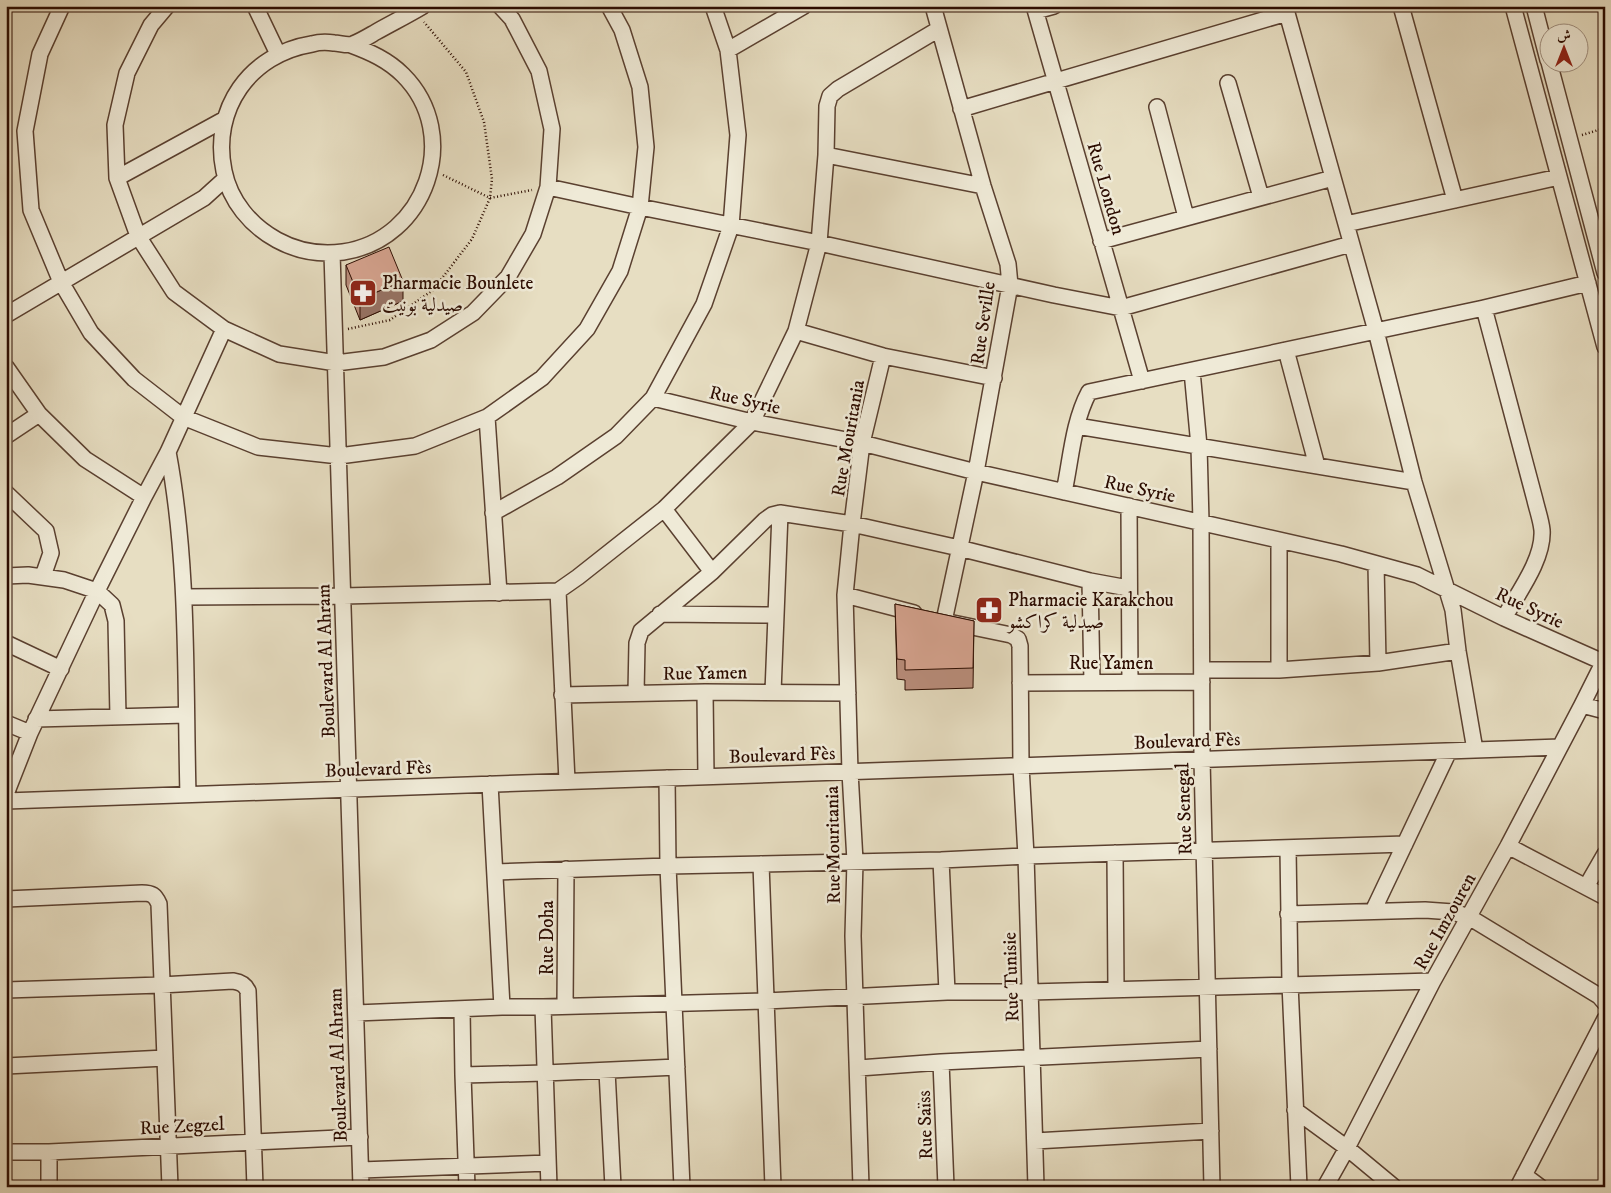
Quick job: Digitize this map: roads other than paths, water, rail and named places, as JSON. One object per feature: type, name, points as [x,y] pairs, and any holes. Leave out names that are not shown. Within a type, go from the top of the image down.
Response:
[{"type":"street","points":[[62,6],[40,54],[26,131],[31,210],[61,282],[91,333],[134,379],[183,417],[258,447],[339,456],[415,446],[487,417],[542,378],[587,329],[620,271],[640,207],[646,147],[640,87],[622,30],[609,6]]},
{"type":"street","points":[[166,6],[151,25],[127,73],[115,125],[117,178],[138,236],[174,292],[224,329],[280,354],[336,363],[384,357],[431,340],[473,313],[508,277],[533,234],[548,187],[552,129],[539,71],[512,19],[500,6]]},
{"type":"street","points":[[255,6],[278,54]]},
{"type":"street","points":[[493,513],[557,477],[616,436],[653,398],[704,304],[731,226],[738,135],[728,50],[713,6]]},
{"type":"street","points":[[728,50],[804,6]]},
{"type":"street","name":"Rue Seville","points":[[933,6],[983,186],[1008,264],[1010,285],[976,472],[944,621]]},
{"type":"street","points":[[1035,9],[1054,6]]},
{"type":"street","points":[[1401,6],[1455,200]]},
{"type":"street","points":[[1513,6],[1588,283],[1599,300],[1605,347]]},
{"type":"street","points":[[1534,6],[1538,22]]},
{"type":"street","points":[[351,45],[419,9]]},
{"type":"street","name":"Rue London","points":[[1035,9],[1142,381]]},
{"type":"street","points":[[961,109],[1056,82],[1286,10],[1376,331],[1414,482],[1454,610],[1458,651],[1475,750]]},
{"type":"street","points":[[184,597],[343,596],[558,591],[578,577],[664,509],[752,422],[796,331],[819,243],[828,100],[833,92],[939,29]]},
{"type":"street","points":[[332,42],[351,45],[370,52],[388,62],[403,75],[416,91],[425,109],[431,128],[433,148],[431,169],[425,188],[416,206],[393,230],[371,244],[352,250],[332,253],[308,252],[286,245],[266,234],[248,219],[235,200],[225,179],[221,152],[221,139],[225,119],[233,99],[245,81],[260,66],[278,54],[314,43],[332,42]]},
{"type":"street","points":[[1552,72],[1603,263],[1582,262]]},
{"type":"street","points":[[1228,83],[1261,197]]},
{"type":"street","points":[[1157,107],[1186,217]]},
{"type":"street","points":[[117,178],[225,119]]},
{"type":"street","points":[[826,155],[983,186]]},
{"type":"street","points":[[1346,224],[1559,177]]},
{"type":"street","points":[[1101,241],[1333,178]]},
{"type":"street","points":[[6,315],[204,198],[225,179]]},
{"type":"street","points":[[548,187],[1121,308],[1351,244]]},
{"type":"street","name":"Boulevard Al Ahram","points":[[332,253],[361,1187]]},
{"type":"street","points":[[1064,492],[1077,426],[1089,392],[1484,308],[1588,283]]},
{"type":"street","points":[[1484,308],[1542,530],[1541,545],[1536,562],[1504,618]]},
{"type":"street","points":[[6,794],[36,719],[97,591],[168,452],[224,329]]},
{"type":"street","points":[[796,331],[883,356],[994,378]]},
{"type":"street","points":[[1286,350],[1317,466]]},
{"type":"street","name":"Rue Mouritania","points":[[861,1187],[854,936],[855,861],[850,772],[845,595],[862,443],[883,356]]},
{"type":"street","points":[[6,367],[39,414],[85,459],[144,497]]},
{"type":"street","name":"Rue Senegal","points":[[1192,371],[1199,446],[1201,522],[1202,759],[1212,1187]]},
{"type":"street","name":"Rue Syrie","points":[[653,398],[752,422],[862,443],[976,472],[1341,554],[1417,575],[1504,618],[1604,662]]},
{"type":"street","points":[[6,436],[39,414]]},
{"type":"street","points":[[487,417],[498,593]]},
{"type":"street","points":[[1077,426],[1414,482]]},
{"type":"street","points":[[168,452],[176,492],[184,597],[188,795]]},
{"type":"street","points":[[6,493],[46,531],[51,552],[43,576]]},
{"type":"street","points":[[1129,506],[1130,682]]},
{"type":"street","points":[[664,509],[712,572]]},
{"type":"street","points":[[772,692],[780,513]]},
{"type":"street","points":[[636,693],[637,643],[641,631],[712,572],[764,520],[780,513],[852,524],[959,548],[1090,581],[1128,588]]},
{"type":"street","points":[[1279,540],[1279,670]]},
{"type":"street","points":[[1376,564],[1378,663]]},
{"type":"street","points":[[6,576],[43,576],[64,580],[97,591],[112,605],[116,621],[118,717]]},
{"type":"street","points":[[1090,581],[1092,682]]},
{"type":"street","points":[[558,591],[567,781]]},
{"type":"street","points":[[845,595],[944,621]]},
{"type":"street","points":[[660,614],[775,615]]},
{"type":"street","name":"Rue Tunisie","points":[[944,621],[1011,636],[1018,639],[1020,646],[1022,766],[1036,1187]]},
{"type":"street","points":[[6,643],[61,669]]},
{"type":"street","name":"Rue Yamen","points":[[1020,683],[1130,682],[1378,663],[1458,651]]},
{"type":"street","name":"Rue Imzouren","points":[[1325,1187],[1433,981],[1508,846],[1604,662]]},
{"type":"street","points":[[705,692],[706,776]]},
{"type":"street","name":"Rue Yamen","points":[[562,695],[705,692],[848,693]]},
{"type":"street","points":[[1582,705],[1605,711]]},
{"type":"street","points":[[36,719],[186,715]]},
{"type":"street","points":[[6,723],[30,733]]},
{"type":"street","name":"Boulevard Fès","points":[[6,801],[1560,747]]},
{"type":"street","points":[[1373,911],[1449,751]]},
{"type":"street","points":[[667,778],[673,1004],[682,1187]]},
{"type":"street","points":[[490,784],[502,1007]]},
{"type":"street","points":[[495,872],[941,860],[1405,844]]},
{"type":"street","points":[[1508,846],[1605,897]]},
{"type":"street","points":[[1288,848],[1290,984],[1299,1187]]},
{"type":"street","points":[[1115,853],[1116,990]]},
{"type":"street","points":[[1586,887],[1605,854]]},
{"type":"street","points":[[941,860],[947,992]]},
{"type":"street","points":[[761,864],[773,1187]]},
{"type":"street","name":"Rue Doha","points":[[566,870],[566,1006]]},
{"type":"street","points":[[6,899],[142,892],[153,894],[159,904],[170,1187]]},
{"type":"street","points":[[1288,914],[1425,910],[1453,912],[1469,917],[1599,996],[1605,1003]]},
{"type":"street","points":[[6,990],[233,981],[240,982],[246,986],[248,991],[255,1187]]},
{"type":"street","points":[[356,1013],[502,1007],[673,1004],[947,992],[1030,992],[1433,981]]},
{"type":"street","points":[[543,1007],[548,1187]]},
{"type":"street","points":[[462,1009],[467,1187]]},
{"type":"street","points":[[1540,1187],[1521,1181],[1605,1019]]},
{"type":"street","points":[[859,1068],[941,1062],[1209,1049]]},
{"type":"street","points":[[6,1066],[165,1058]]},
{"type":"street","name":"Rue Saïss","points":[[941,1062],[946,1187]]},
{"type":"street","points":[[463,1075],[677,1067]]},
{"type":"street","points":[[607,1071],[613,1187]]},
{"type":"street","points":[[1295,1110],[1347,1148],[1394,1187]]},
{"type":"street","points":[[1035,1141],[1211,1131]]},
{"type":"street","name":"Rue Zegzel","points":[[6,1152],[48,1152],[360,1138]]},
{"type":"street","points":[[48,1152],[49,1187]]},
{"type":"street","points":[[360,1170],[466,1165],[548,1164]]},
{"type":"place","name":"Pharmacie Bounlete صيدلية بونيت","points":[[363,293]]},
{"type":"place","name":"Pharmacie Karakchou صيدلية كراكشو","points":[[989,610]]}]
